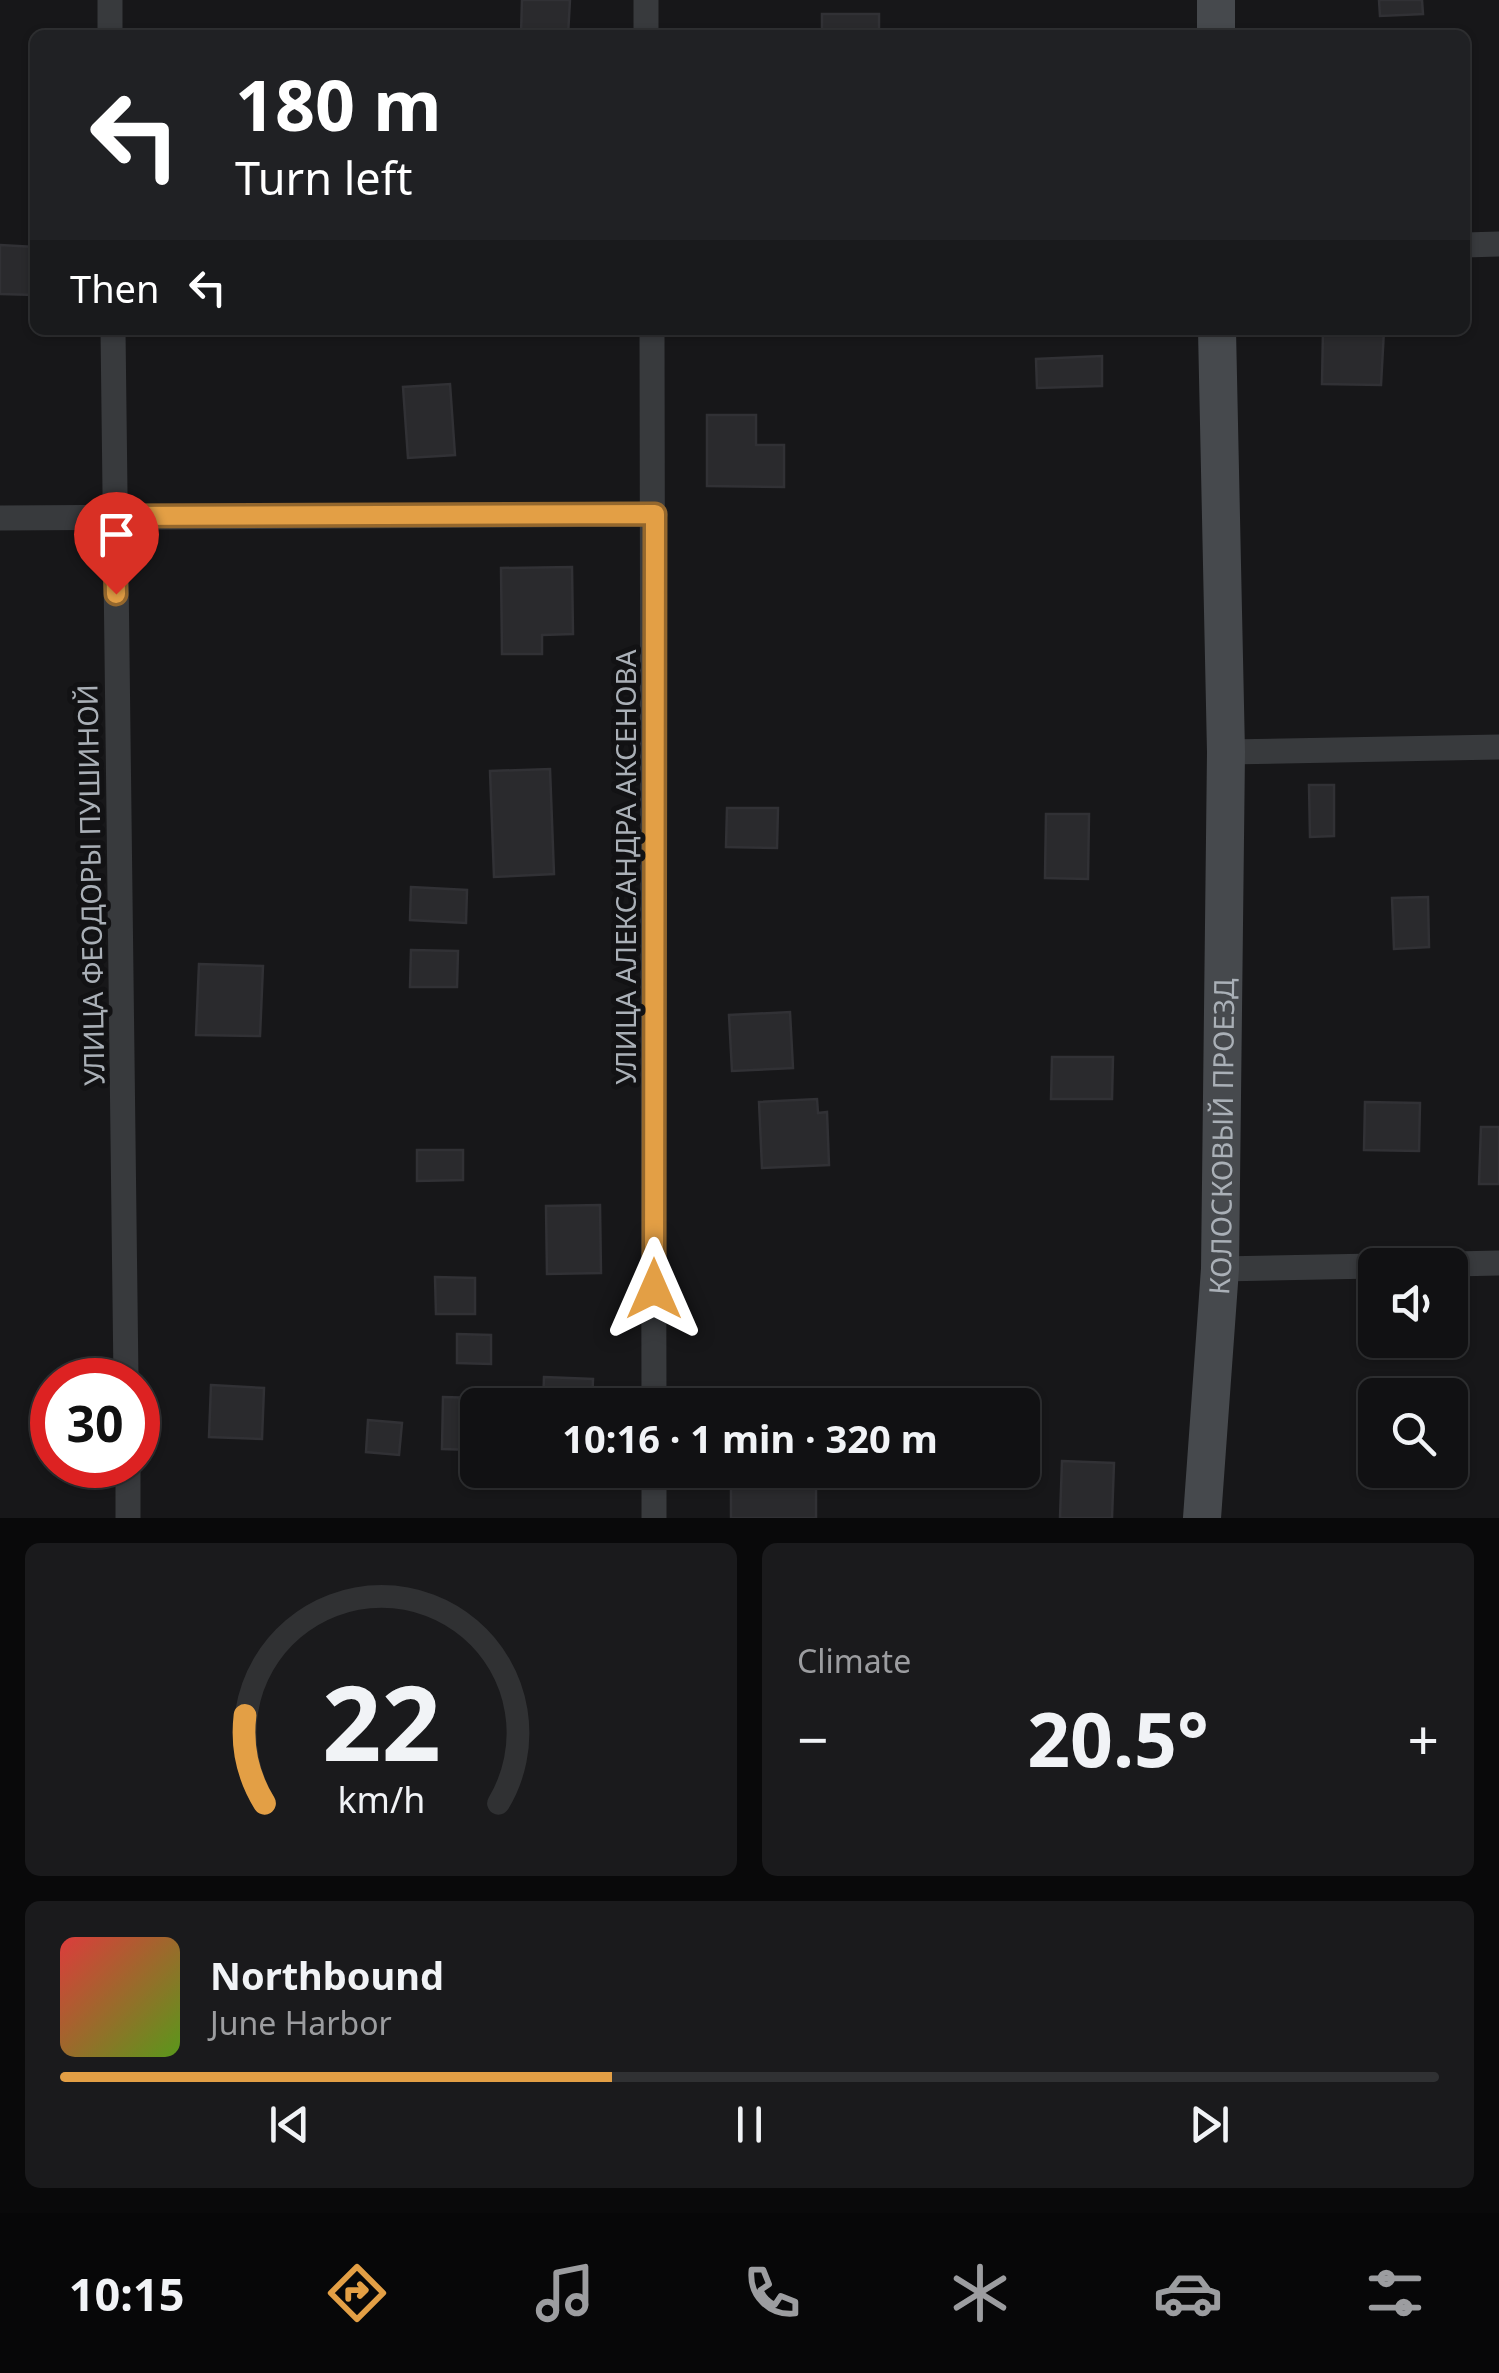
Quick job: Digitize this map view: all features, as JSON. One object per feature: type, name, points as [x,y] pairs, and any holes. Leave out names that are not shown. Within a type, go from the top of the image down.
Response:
[{"type":"street","points":[[110,0],[110,30]]},
{"type":"street","points":[[646,0],[646,30]]},
{"type":"street","points":[[1216,0],[1216,30]]},
{"type":"street","points":[[1470,245],[1499,244]]},
{"type":"street","name":"УЛИЦА ФЕОДОРЫ ПУШИНОЙ","points":[[113,335],[126,1358]]},
{"type":"street","name":"УЛИЦА АЛЕКСАНДРА АКСЕНОВА","points":[[652,335],[654,1388]]},
{"type":"street","name":"КОЛОСКОВЫЙ ПРОЕЗД","points":[[1202,1518],[1220,1269],[1226,752],[1217,335]]},
{"type":"street","points":[[0,518],[655,514]]},
{"type":"street","points":[[1226,752],[1499,747]]},
{"type":"street","points":[[1468,1264],[1499,1263]]},
{"type":"street","points":[[1220,1269],[1358,1266]]},
{"type":"street","points":[[128,1488],[128,1518]]},
{"type":"street","points":[[654,1488],[654,1518]]},
{"type":"building","points":[[522,0],[570,0],[568,30],[521,30]]},
{"type":"building","points":[[1379,0],[1422,0],[1423,14],[1380,16]]},
{"type":"building","points":[[822,14],[879,14],[879,30],[822,30]]},
{"type":"building","points":[[0,245],[30,247],[30,295],[0,294]]},
{"type":"building","points":[[1323,335],[1384,335],[1381,385],[1322,384]]},
{"type":"building","points":[[1102,356],[1102,386],[1037,388],[1036,359]]},
{"type":"building","points":[[450,384],[455,455],[408,458],[403,387]]},
{"type":"building","points":[[707,415],[756,415],[756,445],[784,445],[784,487],[707,486]]},
{"type":"building","points":[[572,567],[573,634],[542,635],[542,654],[502,654],[501,568]]},
{"type":"building","points":[[550,769],[554,874],[494,877],[490,771]]},
{"type":"building","points":[[1309,785],[1334,785],[1334,836],[1310,837]]},
{"type":"building","points":[[727,808],[778,808],[777,848],[726,847]]},
{"type":"building","points":[[1046,814],[1089,814],[1088,879],[1045,878]]},
{"type":"building","points":[[411,887],[467,890],[466,923],[410,920]]},
{"type":"building","points":[[1428,897],[1429,947],[1394,949],[1392,898]]},
{"type":"building","points":[[411,950],[458,951],[457,987],[410,987]]},
{"type":"building","points":[[199,964],[263,966],[260,1036],[196,1035]]},
{"type":"building","points":[[790,1012],[793,1068],[732,1071],[729,1015]]},
{"type":"building","points":[[1052,1057],[1113,1057],[1112,1099],[1051,1099]]},
{"type":"building","points":[[817,1099],[818,1113],[827,1112],[829,1165],[762,1168],[759,1102]]},
{"type":"building","points":[[1365,1102],[1420,1103],[1419,1151],[1364,1150]]},
{"type":"building","points":[[1481,1127],[1499,1127],[1499,1184],[1479,1184]]},
{"type":"building","points":[[417,1150],[463,1150],[463,1180],[417,1181]]},
{"type":"building","points":[[600,1205],[601,1273],[547,1274],[546,1206]]},
{"type":"building","points":[[435,1277],[475,1278],[475,1314],[436,1314]]},
{"type":"building","points":[[457,1334],[491,1335],[491,1364],[457,1363]]},
{"type":"building","points":[[544,1377],[593,1379],[593,1388],[544,1388]]},
{"type":"building","points":[[211,1385],[264,1388],[262,1439],[209,1437]]},
{"type":"building","points":[[443,1397],[460,1398],[460,1450],[442,1449]]},
{"type":"building","points":[[368,1420],[402,1423],[399,1455],[366,1452]]},
{"type":"building","points":[[1062,1461],[1114,1463],[1112,1518],[1060,1518]]},
{"type":"building","points":[[731,1488],[816,1488],[816,1518],[731,1518]]},
{"type":"route","points":[[116,594],[114,516],[655,514],[654,1289]]}]
